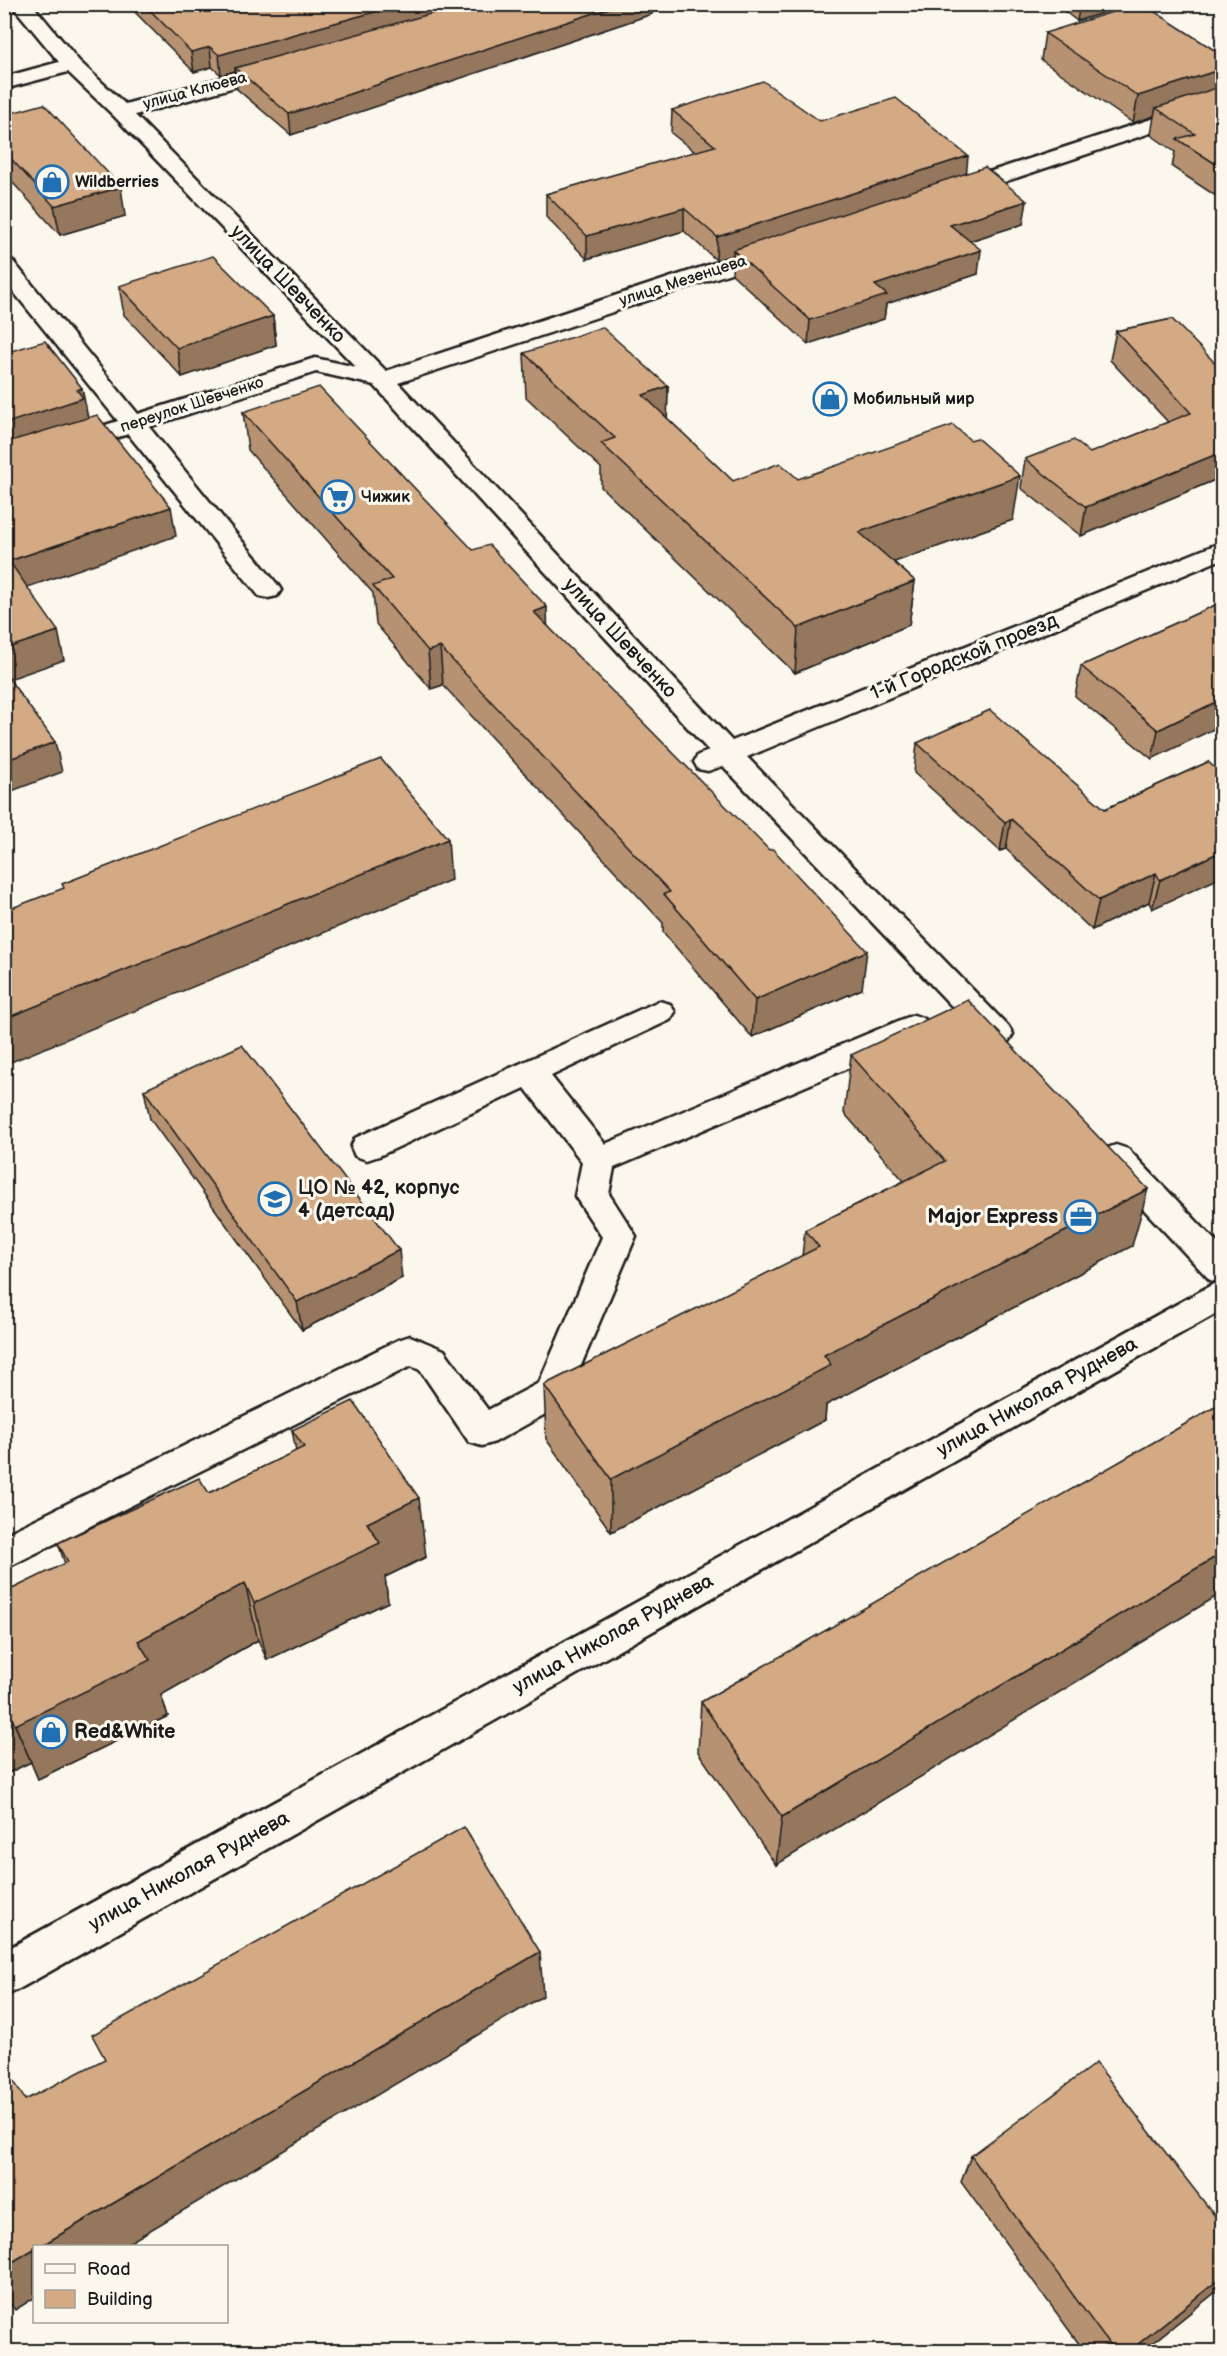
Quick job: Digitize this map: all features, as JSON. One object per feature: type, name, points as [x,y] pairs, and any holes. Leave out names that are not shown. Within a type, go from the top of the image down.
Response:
[{"type":"street","name":"улица Шевченко","points":[[21,4],[72,65],[120,111],[382,380],[717,759],[968,1004],[1016,1054]]},
{"type":"street","name":"улица Клюева","points":[[120,111],[305,61]]},
{"type":"street","points":[[4,83],[72,65]]},
{"type":"street","points":[[939,196],[1222,102]]},
{"type":"street","name":"улица Мезенцева","points":[[382,380],[791,245]]},
{"type":"street","points":[[4,265],[268,590]]},
{"type":"street","name":"переулок Шевченко","points":[[4,466],[315,365],[382,380]]},
{"type":"street","name":"1-й Городской проезд","points":[[717,759],[1222,550]]},
{"type":"street","points":[[599,1160],[968,1004]]},
{"type":"street","points":[[367,1147],[659,1012]]},
{"type":"street","points":[[4,1553],[410,1350],[432,1360],[482,1431],[552,1393],[618,1236],[592,1196],[599,1160],[530,1072]]},
{"type":"street","points":[[1096,1138],[1222,1270]]},
{"type":"street","name":"улица Николая Руднева","points":[[4,1974],[1222,1294]]},
{"type":"building","points":[[144,4],[403,4],[219,55],[210,47],[191,52]]},
{"type":"building","points":[[466,4],[621,4],[289,114],[235,68]]},
{"type":"building","points":[[1143,4],[1222,55],[1222,69],[1138,96],[1045,33]]},
{"type":"building","points":[[763,81],[820,121],[896,98],[968,156],[717,237],[684,208],[587,236],[546,194],[715,146],[672,110]]},
{"type":"building","points":[[1222,86],[1222,168],[1177,139],[1195,134],[1156,108]]},
{"type":"building","points":[[44,104],[121,187],[54,206],[4,151],[4,115]]},
{"type":"building","points":[[985,167],[1027,201],[950,225],[981,250],[875,285],[887,295],[810,320],[733,250]]},
{"type":"building","points":[[213,256],[273,316],[177,348],[119,286]]},
{"type":"building","points":[[1172,319],[1222,370],[1222,452],[1086,507],[1025,459],[1074,440],[1090,453],[1191,413],[1116,331]]},
{"type":"building","points":[[602,327],[668,386],[643,395],[733,481],[780,463],[798,479],[953,425],[970,440],[977,438],[1020,476],[859,532],[915,581],[798,628],[601,443],[615,438],[524,353]]},
{"type":"building","points":[[45,341],[82,388],[77,390],[83,398],[4,424],[4,353]]},
{"type":"building","points":[[319,387],[473,550],[489,545],[547,607],[534,612],[769,850],[773,849],[867,951],[755,1000],[664,894],[670,892],[440,647],[428,651],[373,586],[392,579],[243,412]]},
{"type":"building","points":[[97,415],[171,507],[9,561],[58,631],[4,649],[4,443]]},
{"type":"building","points":[[1222,602],[1222,699],[1158,730],[1081,666]]},
{"type":"building","points":[[4,672],[55,742],[4,761]]},
{"type":"building","points":[[990,710],[1105,809],[1208,762],[1222,774],[1222,851],[1160,880],[1156,873],[1099,900],[1011,819],[1005,822],[917,743]]},
{"type":"building","points":[[381,759],[448,839],[4,1019],[4,911],[64,888],[62,884]]},
{"type":"building","points":[[968,1000],[1148,1189],[824,1355],[831,1365],[611,1479],[544,1385],[819,1247],[805,1230],[945,1161],[851,1055]]},
{"type":"building","name":"ЦО № 42, корпус 4 (детсад)","points":[[242,1045],[399,1250],[297,1302],[144,1090]]},
{"type":"building","points":[[353,1401],[419,1498],[367,1523],[380,1543],[254,1603],[245,1583],[138,1641],[150,1660],[15,1725],[7,1707],[4,1709],[4,1593],[68,1562],[58,1543],[199,1478],[209,1493],[304,1447],[292,1430]]},
{"type":"building","points":[[1222,1403],[1222,1553],[782,1817],[701,1702]]},
{"type":"building","points":[[464,1827],[540,1952],[42,2245],[33,2245],[33,2250],[4,2267],[4,2084],[13,2079],[25,2100],[105,2059],[92,2035]]},
{"type":"building","points":[[1096,2063],[1222,2225],[1222,2277],[1128,2352],[1115,2352],[971,2156]]},
{"type":"tram line","points":[[4,1949],[1222,1278]]},
{"type":"tram line","points":[[4,1999],[1222,1312]]},
{"type":"place","name":"Wildberries","points":[[52,182]]},
{"type":"place","name":"Мобильный мир","points":[[830,399]]},
{"type":"place","name":"Чижик","points":[[338,497]]},
{"type":"place","name":"ЦО № 42, корпус 4 (детсад)","points":[[275,1199]]},
{"type":"place","name":"Major Express","points":[[1081,1217]]},
{"type":"place","name":"Red&White","points":[[51,1732]]}]
